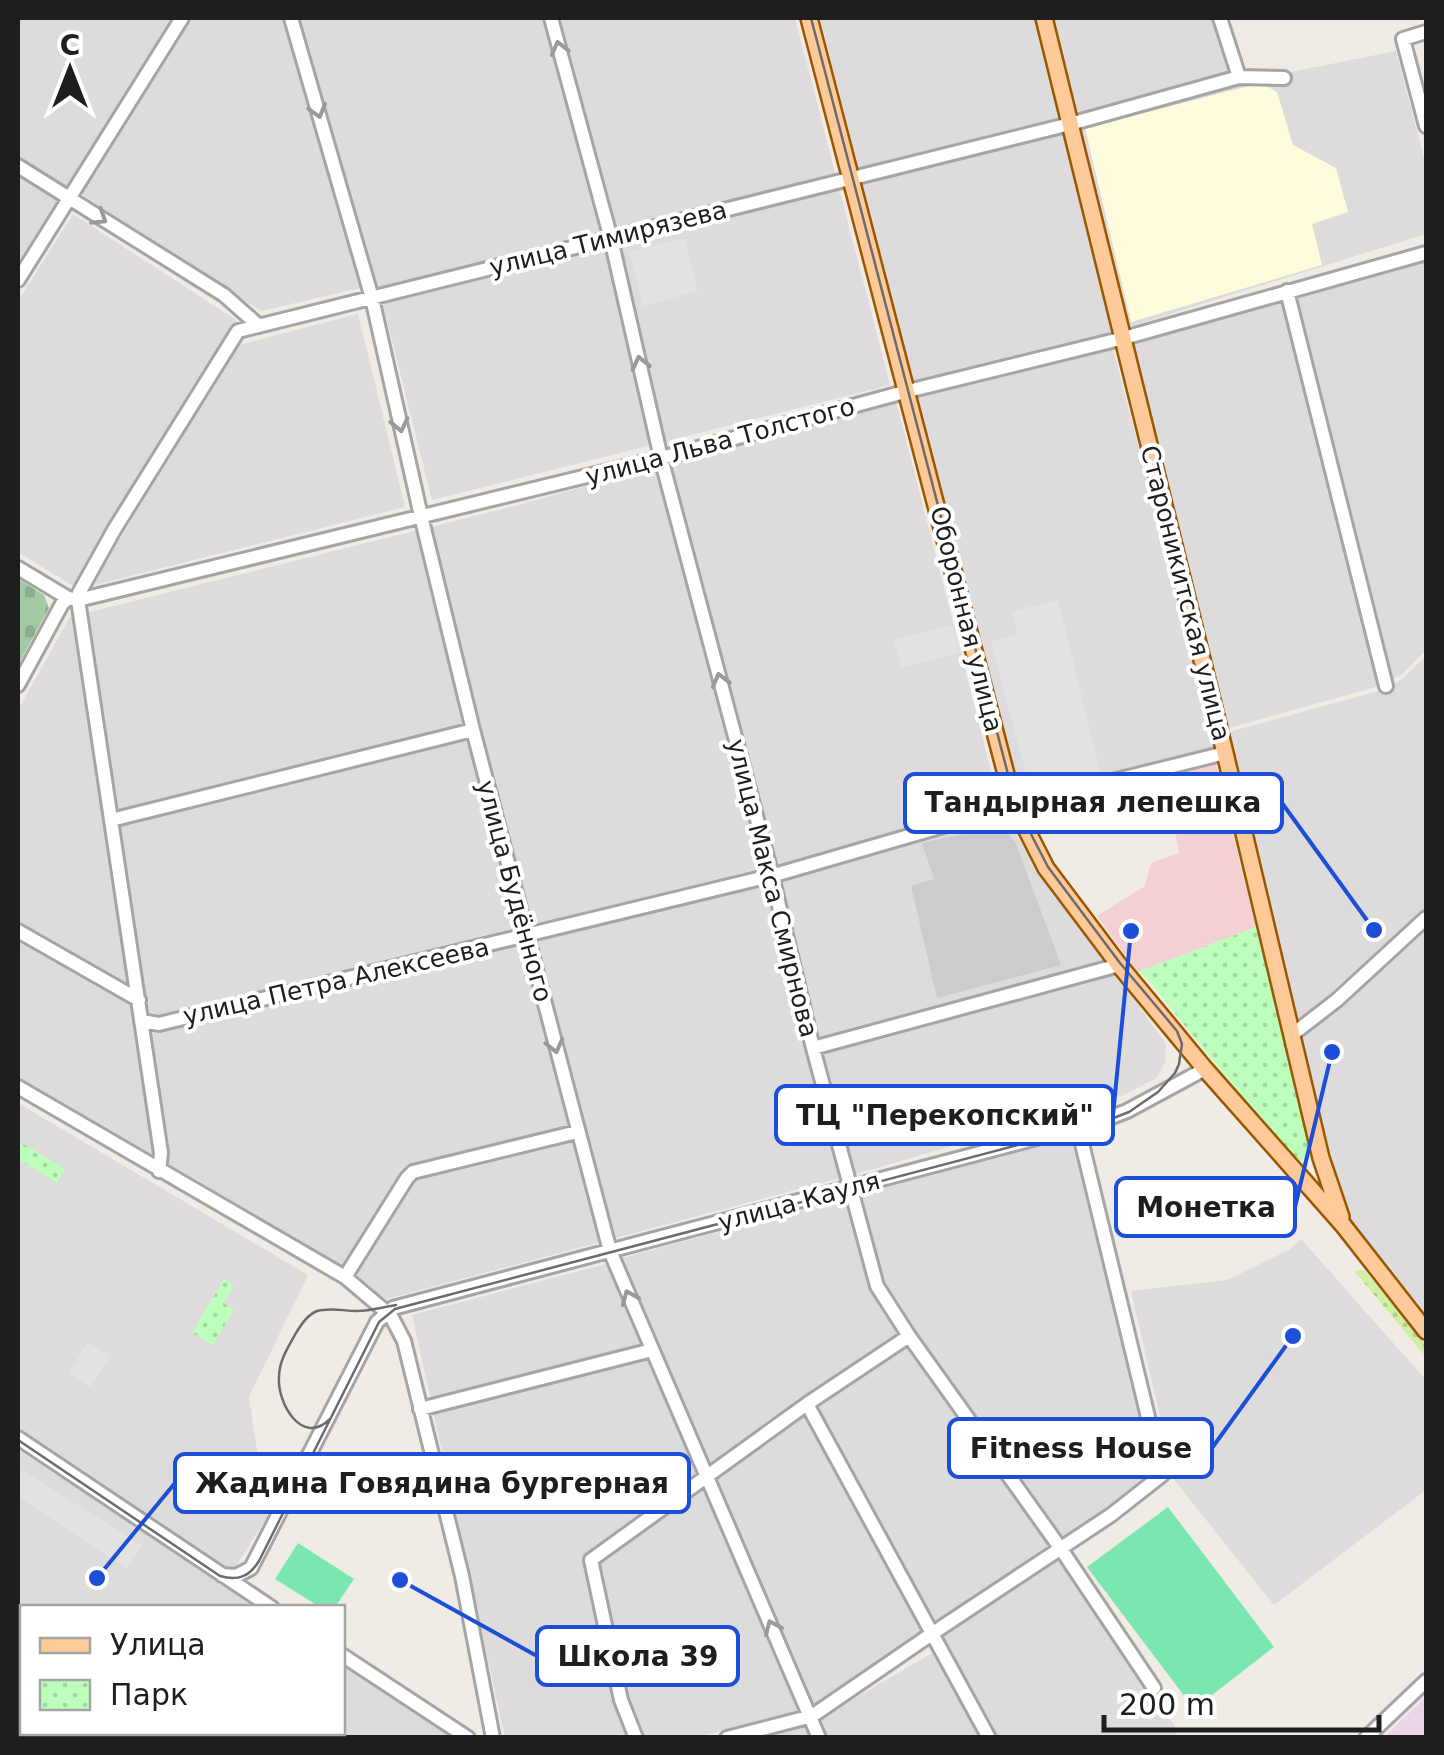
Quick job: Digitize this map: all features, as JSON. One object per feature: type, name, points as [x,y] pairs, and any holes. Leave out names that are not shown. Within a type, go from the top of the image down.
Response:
[{"type":"main road","name":"Оборонная улица","points":[[809,18],[1014,805],[1046,868],[1119,964],[1205,1069],[1344,1226],[1426,1331]]},
{"type":"main road","name":"Староникитская улица","points":[[1044,18],[1321,1158],[1344,1226]]},
{"type":"main road","points":[[1294,1169],[1311,1167],[1321,1158]]},
{"type":"street","points":[[18,280],[182,18]]},
{"type":"street","name":"улица Будённого","points":[[291,18],[372,298],[473,730],[610,1251],[820,1738]]},
{"type":"street","name":"улица Макса Смирнова","points":[[551,18],[611,239],[661,458],[877,1286],[1154,1688]]},
{"type":"street","points":[[1220,18],[1239,77]]},
{"type":"street","points":[[1426,32],[1403,38],[1426,126]]},
{"type":"street","name":"улица Тимирязева","points":[[18,685],[52,622],[79,593],[238,331],[1070,124],[1239,77],[1284,78]]},
{"type":"street","points":[[18,166],[224,295],[260,326]]},
{"type":"street","name":"улица Льва Толстого","points":[[73,599],[661,458],[908,390],[1124,338],[1426,254]]},
{"type":"street","points":[[1287,292],[1386,686]]},
{"type":"street","points":[[18,568],[73,599],[112,820],[161,1153],[159,1171]]},
{"type":"street","points":[[112,820],[473,730]]},
{"type":"street","name":"улица Петра Алексеева","points":[[142,1021],[159,1024],[772,876],[1014,805],[1225,753]]},
{"type":"street","points":[[1293,1034],[1338,1000],[1426,918]]},
{"type":"street","points":[[18,931],[139,1000]]},
{"type":"street","points":[[813,1048],[1119,964]]},
{"type":"street","name":"улица Кауля","points":[[383,1311],[1078,1127],[1126,1111],[1205,1069]]},
{"type":"street","points":[[18,1087],[346,1277],[391,1316],[404,1342],[462,1576],[493,1738]]},
{"type":"street","points":[[727,1738],[812,1716],[1111,1515],[1162,1475],[1078,1127]]},
{"type":"street","points":[[346,1277],[414,1172],[578,1132]]},
{"type":"street","points":[[222,1575],[241,1575],[251,1568],[383,1311]]},
{"type":"street","points":[[636,1738],[621,1700],[590,1560],[909,1336]]},
{"type":"street","points":[[420,1409],[652,1350]]},
{"type":"street","points":[[807,1404],[989,1738]]},
{"type":"street","points":[[18,1438],[267,1605]]},
{"type":"street","points":[[345,1657],[468,1738]]},
{"type":"street","points":[[1366,1738],[1426,1681]]},
{"type":"shaded area","points":[[18,18],[795,18],[890,385],[432,500],[378,284],[261,311],[68,185],[18,263]]},
{"type":"shaded area","points":[[820,18],[1211,18],[1232,84],[1396,51],[1426,166],[1426,234],[1109,333],[1216,748],[1019,800]]},
{"type":"shaded area","points":[[1261,83],[1277,92],[1293,145],[1336,168],[1348,212],[1312,224],[1322,265],[1131,322],[1085,128]]},
{"type":"shaded area","points":[[73,214],[236,320],[73,586],[18,552],[18,301]]},
{"type":"shaded area","points":[[685,238],[698,291],[643,306],[629,252]]},
{"type":"shaded area","points":[[1426,255],[1426,650],[1401,675],[1389,681],[1291,293]]},
{"type":"shaded area","points":[[1285,296],[1383,685],[1222,730],[1123,349]]},
{"type":"shaded area","points":[[358,314],[405,507],[91,586],[239,345]]},
{"type":"shaded area","points":[[896,401],[1003,817],[1166,1044],[1165,1062],[1157,1078],[1121,1096],[870,1170],[383,1300],[18,1077],[18,710],[70,617],[511,507]]},
{"type":"shaded area","points":[[1058,600],[1101,774],[1030,789],[991,642],[1017,635],[1012,611]]},
{"type":"shaded area","points":[[952,625],[959,653],[901,667],[894,640]]},
{"type":"shaded area","points":[[1426,656],[1426,911],[1295,1027],[1222,734],[1386,689]]},
{"type":"shaded area","points":[[1216,763],[1256,927],[1138,972],[1097,916],[1145,886],[1151,863],[1179,853],[1165,774]]},
{"type":"shaded area","points":[[1003,826],[1016,844],[1061,965],[937,998],[911,886],[934,879],[922,843]]},
{"type":"shaded area","points":[[1426,921],[1426,1313],[1349,1222],[1298,1034]]},
{"type":"shaded area","points":[[18,1103],[308,1275],[249,1397],[267,1517],[230,1576],[18,1431]]},
{"type":"shaded area","points":[[1074,1136],[1158,1475],[1071,1542],[814,1705],[619,1259]]},
{"type":"shaded area","points":[[1301,1239],[1426,1380],[1426,1490],[1274,1605],[1175,1481],[1131,1291],[1227,1280],[1289,1250]]},
{"type":"shaded area","points":[[606,1264],[801,1711],[697,1737],[505,1737],[412,1315]]},
{"type":"shaded area","points":[[88,1342],[110,1356],[90,1387],[69,1373]]},
{"type":"shaded area","points":[[18,1450],[256,1605],[20,1605],[20,1735],[345,1735],[345,1663],[459,1737],[18,1737]]},
{"type":"shaded area","points":[[18,1468],[142,1545],[127,1569],[18,1496]]},
{"type":"shaded area","points":[[1060,1558],[1179,1732],[1169,1738],[995,1737],[940,1635]]},
{"type":"shaded area","points":[[936,1651],[982,1738],[760,1738],[807,1726]]},
{"type":"shaded area","points":[[1426,1697],[1426,1737],[1384,1737]]},
{"type":"green space","points":[[18,579],[44,595],[49,608],[18,665]]},
{"type":"green space","points":[[1256,927],[1292,1062],[1310,1155],[1296,1163],[1138,972]]},
{"type":"green space","points":[[18,1141],[65,1169],[57,1183],[18,1159]]},
{"type":"green space","points":[[1365,1271],[1426,1345],[1426,1357],[1355,1272]]},
{"type":"green space","points":[[224,1279],[234,1285],[224,1303],[234,1309],[213,1345],[192,1333]]},
{"type":"green space","points":[[1168,1507],[1274,1647],[1194,1709],[1087,1567]]},
{"type":"green space","points":[[298,1543],[354,1579],[336,1605],[317,1605],[275,1579]]},
{"type":"tram line","points":[[18,1440],[220,1576],[242,1576],[259,1561],[379,1322],[395,1309],[1098,1124],[1129,1112],[1158,1092],[1175,1073],[1182,1044],[1177,1031],[1048,867],[1016,805],[811,18]]},
{"type":"tram line","points":[[330,1419],[320,1426],[301,1425],[282,1398],[281,1365],[296,1333],[317,1311],[362,1311],[396,1305]]},
{"type":"place","name":"Тандырная лепешка","points":[[1374,930]]},
{"type":"place","name":"ТЦ \"Перекопский\"","points":[[1131,931]]},
{"type":"place","name":"Монетка","points":[[1332,1052]]},
{"type":"place","name":"Fitness House","points":[[1293,1336]]},
{"type":"place","name":"Жадина Говядина бургерная","points":[[97,1578]]},
{"type":"place","name":"Школа 39","points":[[400,1580]]}]
